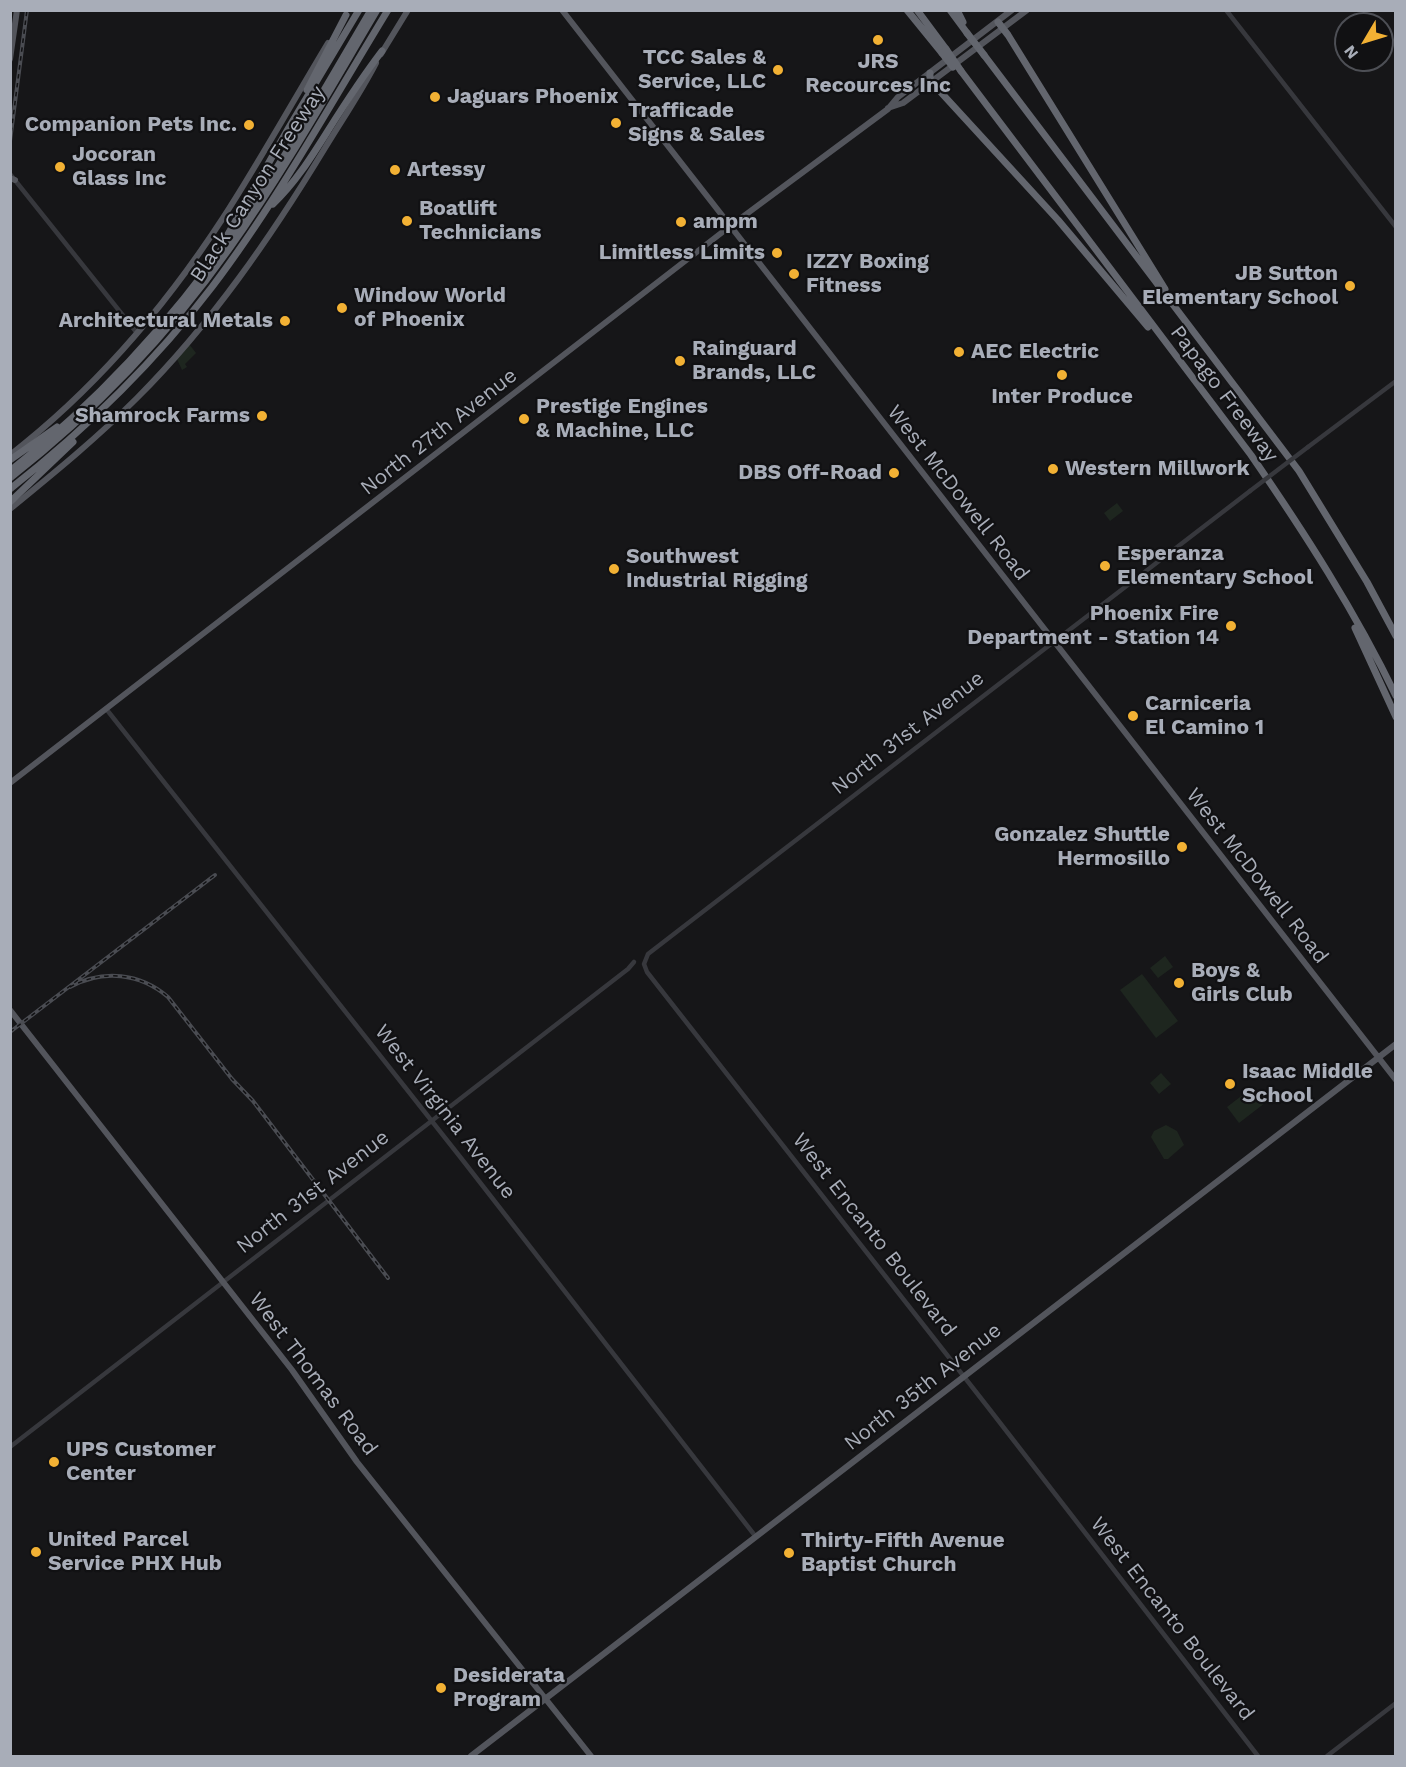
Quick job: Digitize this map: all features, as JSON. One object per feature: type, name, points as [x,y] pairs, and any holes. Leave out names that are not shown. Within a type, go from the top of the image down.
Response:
[{"type":"highway","points":[[288,129],[359,10]]},
{"type":"highway","name":"Black Canyon Freeway","points":[[10,471],[81,410],[148,341],[217,257],[265,186],[371,10]]},
{"type":"highway","points":[[10,478],[94,405],[182,311],[229,250],[267,194],[377,10]]},
{"type":"highway","name":"Black Canyon Freeway","points":[[10,489],[50,457],[103,409],[141,371],[185,321],[265,212],[388,10]]},
{"type":"highway","points":[[907,10],[944,51]]},
{"type":"highway","name":"Papago Freeway","points":[[916,10],[944,51],[1251,455],[1295,519],[1341,595],[1395,696]]},
{"type":"highway","name":"Papago Freeway","points":[[950,10],[1299,471],[1367,582],[1395,636]]},
{"type":"highway","points":[[957,10],[967,33]]},
{"type":"highway","points":[[217,257],[288,129],[347,13]]},
{"type":"highway","points":[[998,22],[1182,316]]},
{"type":"highway","points":[[265,212],[285,193],[301,173],[382,51]]},
{"type":"highway","points":[[930,73],[932,82],[1030,188],[1132,309],[1177,358]]},
{"type":"highway","points":[[10,502],[61,455],[103,409]]},
{"type":"highway","points":[[10,460],[81,410]]},
{"type":"highway","points":[[1367,582],[1395,627]]},
{"type":"highway","points":[[1341,595],[1395,717]]},
{"type":"main road","points":[[10,59],[17,10]]},
{"type":"main road","points":[[10,509],[84,448],[137,398],[216,308],[293,201],[408,10]]},
{"type":"main road","name":"West McDowell Road","points":[[562,10],[1395,1080]]},
{"type":"main road","name":"North 27th Avenue","points":[[10,783],[729,227],[888,109],[898,97],[1012,10]]},
{"type":"main road","name":"North 27th Avenue","points":[[888,109],[903,103],[1027,10]]},
{"type":"main road","points":[[10,455],[63,409],[137,333],[169,295],[222,220],[347,13]]},
{"type":"main road","name":"West Thomas Road","points":[[10,1010],[321,1409],[357,1462],[591,1756]]},
{"type":"main road","name":"North 35th Avenue","points":[[471,1756],[1395,1044]]},
{"type":"street","points":[[1226,10],[1395,227]]},
{"type":"street","points":[[12,177],[137,333]]},
{"type":"street","name":"North 31st Avenue","points":[[644,960],[650,952],[1053,641],[1395,381]]},
{"type":"street","name":"West Virginia Avenue","points":[[107,710],[432,1121],[756,1537]]},
{"type":"street","name":"West Encanto Boulevard","points":[[644,960],[647,972],[1258,1756]]},
{"type":"street","name":"North 31st Avenue","points":[[10,1448],[628,969],[634,962]]},
{"type":"street","points":[[1327,1756],[1395,1703]]},
{"type":"shaded area","points":[[189,344],[196,353],[185,364],[187,367],[182,370],[177,359]]},
{"type":"shaded area","points":[[1117,503],[1123,511],[1110,521],[1104,513]]},
{"type":"shaded area","points":[[1165,956],[1173,967],[1158,978],[1150,968]]},
{"type":"shaded area","points":[[1142,974],[1178,1021],[1156,1038],[1120,990]]},
{"type":"shaded area","points":[[1161,1073],[1171,1084],[1159,1094],[1150,1083]]},
{"type":"shaded area","points":[[1253,1087],[1265,1103],[1239,1123],[1227,1107]]},
{"type":"shaded area","points":[[1166,1125],[1177,1131],[1184,1145],[1168,1159],[1164,1159],[1151,1137],[1154,1131]]},
{"type":"railway","points":[[10,141],[27,10]]},
{"type":"railway","points":[[10,1032],[215,875]]},
{"type":"railway","points":[[70,987],[95,978],[121,976],[146,983],[168,997],[232,1079],[253,1101],[388,1278]]},
{"type":"place","name":"JRS Recources Inc","points":[[878,40]]},
{"type":"place","name":"TCC Sales & Service, LLC","points":[[778,70]]},
{"type":"place","name":"Jaguars Phoenix","points":[[435,97]]},
{"type":"place","name":"Trafficade Signs & Sales","points":[[616,123]]},
{"type":"place","name":"Companion Pets Inc.","points":[[249,125]]},
{"type":"place","name":"Jocoran Glass Inc","points":[[60,167]]},
{"type":"place","name":"Artessy","points":[[395,170]]},
{"type":"place","name":"Boatlift Technicians","points":[[407,221]]},
{"type":"place","name":"ampm","points":[[681,222]]},
{"type":"place","name":"Limitless Limits","points":[[777,253]]},
{"type":"place","name":"IZZY Boxing Fitness","points":[[794,274]]},
{"type":"place","name":"JB Sutton Elementary School","points":[[1350,286]]},
{"type":"place","name":"Window World of Phoenix","points":[[342,308]]},
{"type":"place","name":"Architectural Metals","points":[[285,321]]},
{"type":"place","name":"AEC Electric","points":[[959,352]]},
{"type":"place","name":"Rainguard Brands, LLC","points":[[680,361]]},
{"type":"place","name":"Inter Produce","points":[[1062,375]]},
{"type":"place","name":"Shamrock Farms","points":[[262,416]]},
{"type":"place","name":"Prestige Engines & Machine, LLC","points":[[524,419]]},
{"type":"place","name":"Western Millwork","points":[[1053,469]]},
{"type":"place","name":"DBS Off-Road","points":[[894,473]]},
{"type":"place","name":"Esperanza Elementary School","points":[[1105,566]]},
{"type":"place","name":"Southwest Industrial Rigging","points":[[614,569]]},
{"type":"place","name":"Phoenix Fire Department - Station 14","points":[[1231,626]]},
{"type":"place","name":"Carniceria El Camino 1","points":[[1133,716]]},
{"type":"place","name":"Gonzalez Shuttle Hermosillo","points":[[1182,847]]},
{"type":"place","name":"Boys & Girls Club","points":[[1179,983]]},
{"type":"place","name":"Isaac Middle School","points":[[1230,1084]]},
{"type":"place","name":"UPS Customer Center","points":[[54,1462]]},
{"type":"place","name":"United Parcel Service PHX Hub","points":[[36,1552]]},
{"type":"place","name":"Thirty-Fifth Avenue Baptist Church","points":[[789,1553]]},
{"type":"place","name":"Desiderata Program","points":[[441,1688]]}]
